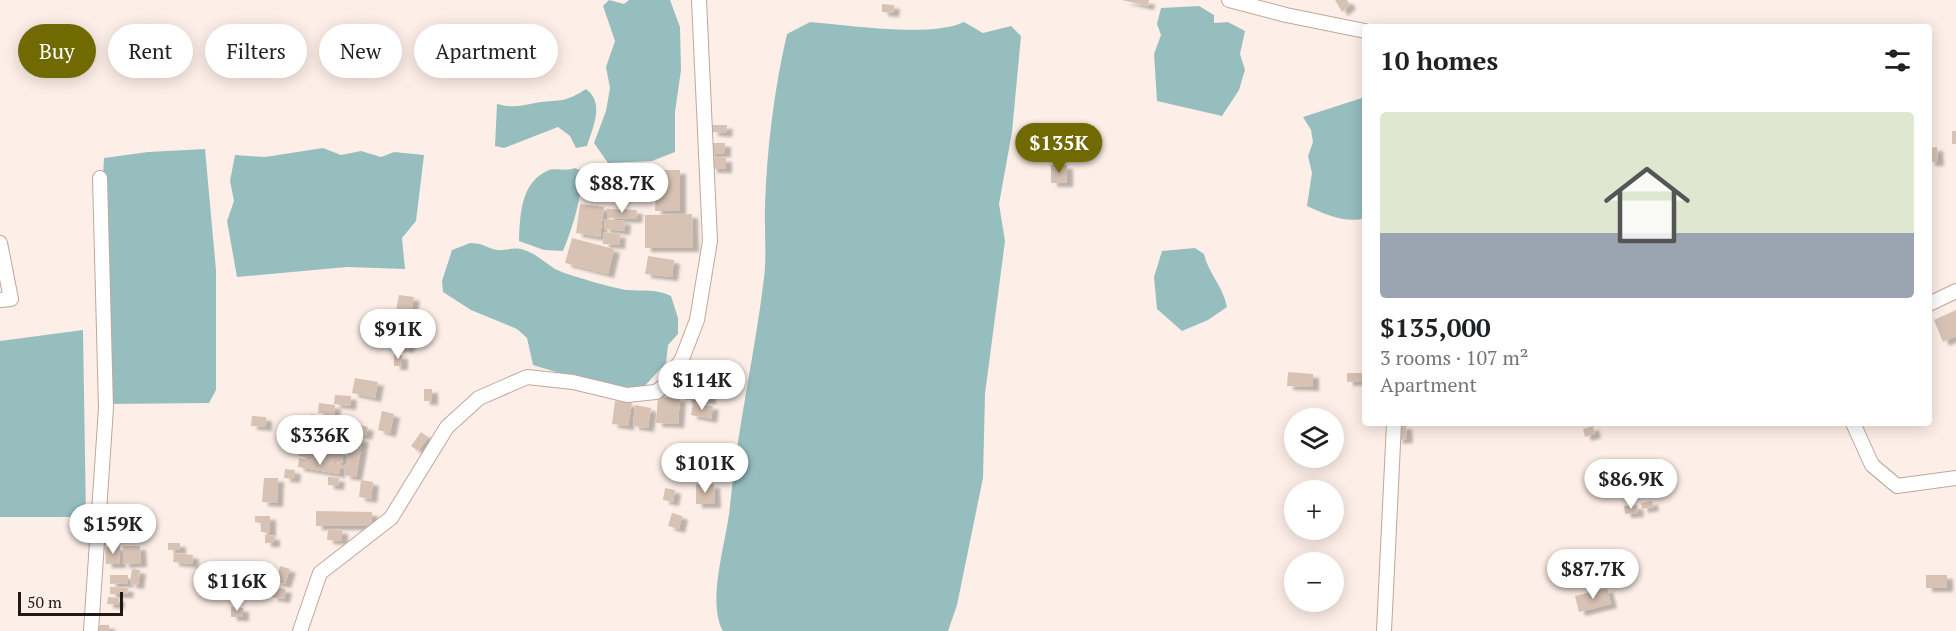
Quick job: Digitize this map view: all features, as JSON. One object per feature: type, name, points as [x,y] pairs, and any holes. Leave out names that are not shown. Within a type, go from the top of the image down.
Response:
[{"type":"street","points":[[300,631],[320,573],[391,518],[447,427],[479,398],[526,377],[573,382],[627,395],[656,392],[664,386],[681,359],[697,320],[710,241],[699,0]]},
{"type":"street","points":[[1228,0],[1286,15],[1362,29]]},
{"type":"street","points":[[91,631],[106,408],[100,178]]},
{"type":"street","points":[[0,243],[11,299],[0,300]]},
{"type":"street","points":[[1932,303],[1956,291]]},
{"type":"street","points":[[1384,631],[1394,426]]},
{"type":"street","points":[[1854,426],[1872,465],[1897,486],[1956,478]]},
{"type":"water","points":[[609,0],[624,4],[629,0],[670,0],[680,27],[681,70],[675,112],[675,152],[652,161],[608,163],[594,143],[606,111],[610,88],[606,67],[615,41],[603,6]]},
{"type":"water","points":[[1199,6],[1214,15],[1214,23],[1228,22],[1245,31],[1240,54],[1245,70],[1239,90],[1222,116],[1157,101],[1154,54],[1161,35],[1157,24],[1161,8]]},
{"type":"water","points":[[810,22],[911,30],[950,27],[964,22],[983,33],[1011,26],[1021,36],[1012,132],[999,204],[1005,241],[985,394],[983,478],[957,605],[948,631],[723,631],[718,619],[716,604],[719,570],[764,278],[766,184],[775,98],[787,34]]},
{"type":"water","points":[[586,89],[592,95],[596,108],[596,116],[587,146],[576,148],[570,136],[558,127],[504,148],[495,146],[497,104],[516,106],[561,100]]},
{"type":"water","points":[[1362,98],[1362,219],[1343,219],[1307,206],[1312,173],[1308,156],[1313,142],[1311,130],[1303,117]]},
{"type":"water","points":[[323,148],[341,155],[361,151],[381,157],[394,152],[424,155],[416,221],[402,238],[405,269],[347,267],[237,277],[227,221],[234,201],[230,181],[235,155],[265,157]]},
{"type":"water","points":[[205,149],[216,270],[216,390],[209,403],[108,404],[102,195],[104,158],[148,152]]},
{"type":"water","points":[[575,168],[582,171],[579,202],[563,251],[544,250],[519,241],[521,210],[532,183],[547,171]]},
{"type":"water","points":[[470,243],[497,250],[520,249],[533,254],[555,269],[579,278],[621,289],[655,291],[671,296],[678,318],[678,334],[668,345],[666,363],[640,391],[619,391],[533,365],[527,338],[517,329],[471,310],[443,292],[442,281],[452,250]]},
{"type":"water","points":[[1195,248],[1204,254],[1227,307],[1208,320],[1182,331],[1157,309],[1154,277],[1162,251]]},
{"type":"water","points":[[83,330],[86,517],[0,517],[0,341]]},
{"type":"building","points":[[1122,0],[1149,0],[1148,6]]},
{"type":"building","points":[[1335,0],[1347,0],[1350,5],[1342,12]]},
{"type":"building","points":[[882,4],[894,5],[893,13],[882,12]]},
{"type":"building","points":[[712,125],[727,125],[726,133],[712,132]]},
{"type":"building","points":[[1952,131],[1956,131],[1956,144],[1952,144]]},
{"type":"building","points":[[708,143],[725,143],[725,153],[708,154]]},
{"type":"building","points":[[1937,147],[1938,162],[1932,162],[1932,148]]},
{"type":"building","points":[[711,158],[726,158],[726,169],[711,169]]},
{"type":"building","points":[[1051,165],[1067,165],[1067,183],[1051,183]]},
{"type":"building","points":[[657,170],[680,170],[680,211],[655,211]]},
{"type":"building","points":[[580,204],[604,207],[600,237],[576,233]]},
{"type":"building","points":[[607,209],[637,210],[636,219],[607,218]]},
{"type":"building","points":[[692,214],[693,248],[645,248],[645,215]]},
{"type":"building","points":[[605,219],[625,221],[624,231],[604,229]]},
{"type":"building","points":[[604,232],[620,234],[619,245],[603,244]]},
{"type":"building","points":[[572,238],[614,249],[608,274],[565,263]]},
{"type":"building","points":[[648,256],[674,260],[672,277],[645,274]]},
{"type":"building","points":[[399,295],[414,297],[411,313],[396,311]]},
{"type":"building","points":[[1956,310],[1956,336],[1943,342],[1934,320]]},
{"type":"building","points":[[391,327],[412,332],[408,349],[387,345]]},
{"type":"building","points":[[394,355],[402,355],[402,366],[394,366]]},
{"type":"building","points":[[683,368],[690,369],[689,382],[682,381]]},
{"type":"building","points":[[1288,372],[1313,374],[1313,387],[1287,386]]},
{"type":"building","points":[[1347,373],[1362,373],[1362,381],[1347,382]]},
{"type":"building","points":[[355,378],[378,382],[375,398],[352,393]]},
{"type":"building","points":[[691,380],[708,380],[708,385],[691,385]]},
{"type":"building","points":[[424,389],[432,389],[432,401],[424,401]]},
{"type":"building","points":[[686,392],[710,392],[710,400],[686,400]]},
{"type":"building","points":[[335,395],[351,396],[350,406],[334,404]]},
{"type":"building","points":[[658,396],[680,398],[678,424],[656,423]]},
{"type":"building","points":[[615,401],[632,403],[628,426],[612,424]]},
{"type":"building","points":[[319,403],[335,405],[334,415],[318,413]]},
{"type":"building","points":[[693,403],[713,406],[711,419],[691,415]]},
{"type":"building","points":[[635,405],[651,408],[648,428],[633,426]]},
{"type":"building","points":[[382,411],[394,414],[390,433],[378,430]]},
{"type":"building","points":[[311,414],[334,419],[331,436],[307,431]]},
{"type":"building","points":[[252,416],[266,417],[266,427],[251,426]]},
{"type":"building","points":[[355,424],[368,427],[366,436],[353,433]]},
{"type":"building","points":[[1396,426],[1406,426],[1407,439],[1397,440]]},
{"type":"building","points":[[1593,426],[1595,434],[1585,437],[1583,429]]},
{"type":"building","points":[[421,432],[428,437],[418,451],[411,446]]},
{"type":"building","points":[[351,436],[363,438],[356,477],[344,475]]},
{"type":"building","points":[[300,445],[344,451],[342,463],[299,456]]},
{"type":"building","points":[[299,458],[341,464],[339,474],[298,467]]},
{"type":"building","points":[[285,469],[295,470],[294,479],[284,478]]},
{"type":"building","points":[[328,477],[339,478],[338,486],[328,485]]},
{"type":"building","points":[[264,478],[278,478],[277,503],[262,502]]},
{"type":"building","points":[[361,480],[373,482],[371,499],[359,497]]},
{"type":"building","points":[[696,484],[714,484],[715,504],[696,504]]},
{"type":"building","points":[[665,488],[675,490],[673,502],[663,500]]},
{"type":"building","points":[[1652,501],[1653,507],[1642,509],[1641,503]]},
{"type":"building","points":[[1637,505],[1638,513],[1625,514],[1624,506]]},
{"type":"building","points":[[316,511],[372,512],[371,526],[316,526]]},
{"type":"building","points":[[672,513],[682,516],[679,529],[668,526]]},
{"type":"building","points":[[255,516],[270,516],[270,533],[261,532],[261,523],[255,522]]},
{"type":"building","points":[[328,529],[342,530],[342,541],[327,540]]},
{"type":"building","points":[[265,535],[274,536],[274,543],[265,543]]},
{"type":"building","points":[[168,543],[180,543],[180,550],[168,550]]},
{"type":"building","points":[[120,546],[120,564],[106,564],[105,547]]},
{"type":"building","points":[[123,546],[140,546],[141,563],[123,564]]},
{"type":"building","points":[[174,553],[193,555],[192,564],[173,562]]},
{"type":"building","points":[[280,566],[290,569],[285,584],[276,582]]},
{"type":"building","points":[[132,569],[140,570],[138,585],[130,584]]},
{"type":"building","points":[[110,575],[128,575],[128,583],[110,584]]},
{"type":"building","points":[[1926,575],[1947,575],[1947,588],[1926,588]]},
{"type":"building","points":[[110,587],[128,588],[127,594],[110,594]]},
{"type":"building","points":[[274,587],[286,589],[284,599],[271,597]]},
{"type":"building","points":[[1607,588],[1611,604],[1579,612],[1575,596]]},
{"type":"building","points":[[108,597],[119,598],[118,605],[107,604]]},
{"type":"building","points":[[231,607],[243,608],[243,617],[231,617]]},
{"type":"building","points":[[94,625],[109,625],[109,631],[94,631]]}]
